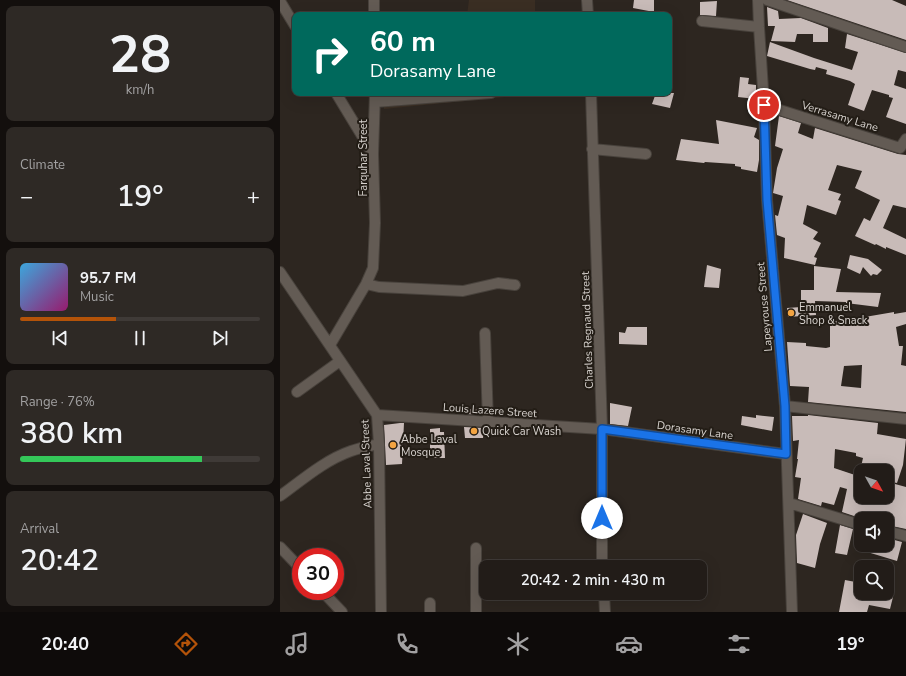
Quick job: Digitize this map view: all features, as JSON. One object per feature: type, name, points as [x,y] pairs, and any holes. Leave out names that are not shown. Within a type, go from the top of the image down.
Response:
[{"type":"street","points":[[374,0],[374,12]]},
{"type":"street","points":[[588,0],[588,12]]},
{"type":"street","name":"Lapeyrouse Street","points":[[758,0],[758,27],[764,105],[767,200],[785,406],[792,612]]},
{"type":"street","points":[[767,0],[906,47]]},
{"type":"street","points":[[280,1],[292,21]]},
{"type":"street","points":[[702,22],[758,27]]},
{"type":"street","points":[[338,96],[373,154]]},
{"type":"street","points":[[375,98],[421,96]]},
{"type":"street","name":"Charles Regnaud Street","points":[[591,96],[602,429],[602,560]]},
{"type":"street","name":"Farquhar Street","points":[[330,345],[366,284],[373,268],[375,223],[373,154],[375,98]]},
{"type":"street","name":"Verrasamy Lane","points":[[764,105],[900,148],[906,139]]},
{"type":"street","points":[[592,149],[646,154]]},
{"type":"street","name":"Abbe Laval Street","points":[[280,272],[376,415],[379,444],[381,612]]},
{"type":"street","points":[[366,284],[379,287],[456,291],[463,291],[498,283],[515,285]]},
{"type":"street","points":[[485,333],[488,422]]},
{"type":"street","points":[[297,392],[340,361]]},
{"type":"street","points":[[785,406],[906,419]]},
{"type":"street","name":"Louis Lazere Street","points":[[376,415],[602,429]]},
{"type":"street","name":"Dorasamy Lane","points":[[602,429],[786,454]]},
{"type":"street","points":[[280,496],[314,471],[334,459],[351,451],[379,444]]},
{"type":"street","points":[[789,503],[854,523]]},
{"type":"street","points":[[894,533],[906,536]]},
{"type":"street","points":[[280,547],[292,560]]},
{"type":"street","points":[[476,548],[476,612]]},
{"type":"street","points":[[331,600],[342,612]]},
{"type":"street","points":[[604,600],[605,612]]},
{"type":"shaded area","points":[[469,0],[535,0],[535,12],[467,12]]},
{"type":"shaded area","points":[[384,96],[515,96],[384,109]]},
{"type":"building","points":[[634,0],[654,0],[654,12],[633,8]]},
{"type":"building","points":[[787,0],[892,0],[906,6],[906,40]]},
{"type":"building","points":[[717,1],[716,16],[700,15],[700,2]]},
{"type":"building","points":[[767,7],[778,11],[779,19],[801,18],[828,28],[828,42],[813,42],[813,34],[797,34],[795,42],[771,41],[775,26],[768,26]]},
{"type":"building","points":[[847,34],[906,53],[906,72],[898,70],[894,85],[906,89],[906,124],[886,117],[893,98],[889,97],[889,95],[872,90],[864,111],[848,105],[855,84],[850,81],[826,74],[827,70],[816,67],[815,70],[810,69],[767,56],[770,42],[852,70],[858,52],[845,48]]},
{"type":"building","points":[[740,77],[749,78],[748,84],[756,85],[756,99],[738,97]]},
{"type":"building","points":[[672,93],[674,93],[670,108],[652,104],[655,96],[672,96]]},
{"type":"building","points":[[779,116],[801,123],[798,133],[813,139],[815,128],[898,154],[906,155],[906,208],[893,205],[883,228],[906,239],[906,255],[886,247],[886,249],[876,244],[875,245],[855,236],[864,218],[870,221],[880,200],[855,188],[862,171],[837,165],[828,190],[841,194],[838,200],[841,201],[836,215],[807,205],[803,224],[818,232],[813,239],[821,243],[814,257],[817,258],[815,265],[784,258],[785,238],[777,235],[775,215],[778,216],[783,196],[773,193],[777,168],[783,149],[775,146]]},
{"type":"building","points":[[716,120],[757,128],[754,137],[759,140],[759,160],[757,172],[741,169],[741,167],[735,166],[735,164],[676,160],[681,139],[719,144]]},
{"type":"building","points":[[850,255],[868,259],[882,270],[877,275],[873,274],[871,276],[863,267],[860,274],[847,268]]},
{"type":"building","points":[[707,265],[721,269],[719,288],[704,287]]},
{"type":"building","points":[[814,266],[841,269],[836,292],[881,293],[878,307],[846,302],[815,301],[816,315],[788,317],[787,308],[801,307],[801,290],[814,290]]},
{"type":"building","points":[[894,312],[894,314],[906,312],[906,324],[896,327],[899,346],[903,346],[901,365],[906,366],[906,412],[808,402],[809,387],[790,386],[787,342],[806,343],[806,346],[830,347],[830,321],[853,322],[853,319]],"holes":[[[862,365],[861,388],[841,386],[844,366]]]},
{"type":"building","points":[[627,327],[647,327],[647,345],[619,344],[619,332],[625,333]]},
{"type":"building","points":[[610,403],[632,407],[628,426],[610,424]]},
{"type":"building","points":[[466,409],[481,410],[481,415],[466,414]]},
{"type":"building","points":[[756,415],[774,417],[772,431],[741,425],[742,416],[756,418]]},
{"type":"building","points":[[792,416],[808,416],[878,423],[877,434],[906,439],[903,465],[897,483],[894,482],[894,464],[862,464],[863,458],[856,456],[856,453],[835,449],[834,468],[854,475],[854,504],[894,504],[895,484],[906,487],[906,529],[894,526],[894,512],[854,512],[854,516],[842,512],[847,489],[840,487],[834,505],[822,502],[821,506],[798,499],[801,478],[795,477],[799,440],[793,441]]},
{"type":"building","name":"Abbe Laval Mosque","points":[[404,423],[402,464],[386,465],[384,425]]},
{"type":"building","name":"Quick Car Wash","points":[[464,427],[484,428],[483,438],[465,438]]},
{"type":"building","points":[[440,428],[440,432],[444,432],[445,458],[430,458],[430,429]]},
{"type":"building","points":[[803,514],[827,523],[820,544],[815,568],[797,563],[796,535]]},
{"type":"building","points":[[840,525],[853,529],[847,555],[835,553]]},
{"type":"building","points":[[894,540],[902,542],[897,561],[867,552],[894,552]]},
{"type":"building","points":[[845,580],[854,582],[854,600],[892,600],[890,609],[869,605],[867,612],[839,612]]},
{"type":"place","name":"Emmanuel Shop & Snack","points":[[791,313]]},
{"type":"place","name":"Quick Car Wash","points":[[474,431]]},
{"type":"place","name":"Abbe Laval Mosque","points":[[393,445]]},
{"type":"route","points":[[602,518],[602,429],[786,454],[785,406],[767,200],[764,105]]}]
